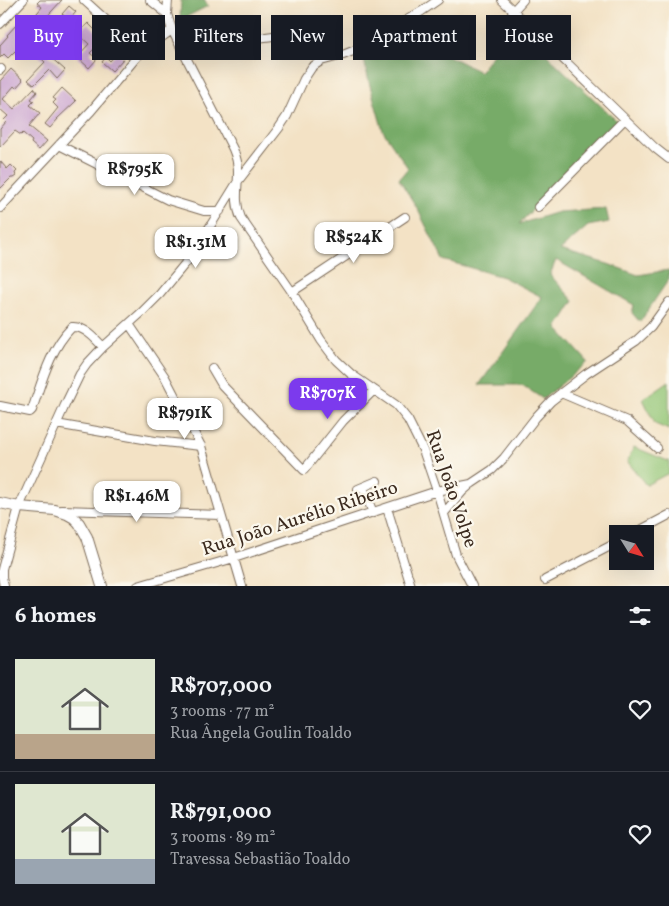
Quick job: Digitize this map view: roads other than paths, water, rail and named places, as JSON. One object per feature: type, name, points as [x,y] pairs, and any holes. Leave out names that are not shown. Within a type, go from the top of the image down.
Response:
[{"type":"street","points":[[0,24],[23,0]]},
{"type":"street","points":[[84,0],[100,15]]},
{"type":"street","points":[[150,0],[167,14]]},
{"type":"street","name":"Rua João Volpe","points":[[168,0],[167,14],[175,36]]},
{"type":"street","points":[[4,586],[2,569],[19,507],[56,424],[80,374],[87,364],[160,294],[200,245],[238,181],[287,116],[304,79],[312,67],[321,61],[358,49],[438,0]]},
{"type":"street","points":[[502,0],[655,148],[669,159]]},
{"type":"street","points":[[513,11],[523,0]]},
{"type":"street","points":[[165,35],[172,30]]},
{"type":"street","points":[[0,208],[102,99],[134,60]]},
{"type":"street","name":"Rua João Volpe","points":[[187,60],[233,148],[238,165],[236,199],[241,218],[336,360],[351,374],[396,405],[408,420],[423,450],[438,492],[460,566],[472,586]]},
{"type":"street","points":[[538,207],[625,119]]},
{"type":"street","points":[[59,145],[168,200],[204,211],[220,211]]},
{"type":"street","points":[[292,292],[404,217]]},
{"type":"street","points":[[444,512],[456,498],[497,465],[543,409],[561,392],[636,341],[651,327],[669,302]]},
{"type":"street","points":[[129,324],[164,377],[201,446],[242,586]]},
{"type":"street","points":[[0,406],[30,412],[32,410],[50,360],[72,327],[79,327],[87,332],[103,347]]},
{"type":"street","points":[[212,368],[222,385],[304,470],[343,421],[374,390]]},
{"type":"street","points":[[561,392],[627,421],[657,448]]},
{"type":"street","points":[[56,424],[155,442],[201,446]]},
{"type":"street","points":[[373,513],[360,488],[377,481]]},
{"type":"street","name":"Rua João Aurélio Ribeiro","points":[[138,586],[234,558],[438,492],[472,484]]},
{"type":"street","points":[[0,504],[55,510],[221,515]]},
{"type":"street","points":[[387,508],[411,586]]},
{"type":"street","points":[[55,510],[67,514],[79,523],[86,536],[102,586]]},
{"type":"street","points":[[650,525],[669,515]]},
{"type":"street","points":[[545,580],[609,547]]}]
